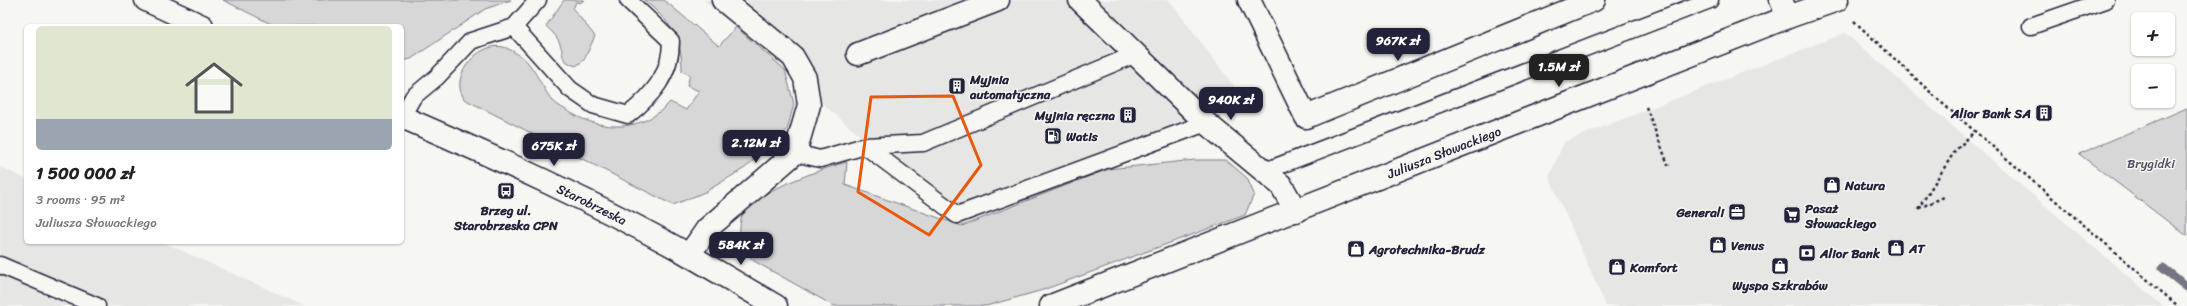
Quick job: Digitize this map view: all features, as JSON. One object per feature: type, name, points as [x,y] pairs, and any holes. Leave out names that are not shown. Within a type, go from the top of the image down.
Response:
[{"type":"street","points":[[146,0],[198,24]]},
{"type":"street","points":[[688,255],[707,229],[795,153],[809,105],[805,78],[793,57],[723,0]]},
{"type":"street","points":[[858,54],[998,0]]},
{"type":"street","points":[[1080,0],[1206,123],[1281,185],[1296,211]]},
{"type":"street","points":[[1249,0],[1306,117],[1594,0]]},
{"type":"street","name":"Juliusza Słowackiego","points":[[1051,306],[1296,211],[1785,8],[1843,8]]},
{"type":"street","name":"Starobrzeska","points":[[404,118],[493,157],[597,207],[688,255],[776,306]]},
{"type":"lane","points":[[404,113],[413,97],[437,77],[471,41],[514,27],[538,0]]},
{"type":"lane","points":[[514,27],[570,89],[593,105],[628,115],[648,98],[663,75],[671,59],[671,41],[628,0]]},
{"type":"lane","points":[[1265,171],[1710,0]]},
{"type":"lane","points":[[2031,26],[2106,0]]},
{"type":"lane","points":[[795,153],[820,158],[865,146],[923,143],[1136,54]]},
{"type":"lane","points":[[865,146],[957,215],[1206,123]]},
{"type":"lane","points":[[0,266],[97,306]]},
{"type":"path","points":[[1843,8],[1975,131],[2178,306]]},
{"type":"path","points":[[1646,107],[1669,167]]},
{"type":"path","points":[[1944,197],[1918,209],[1955,150],[1975,131]]},
{"type":"highlighted area","points":[[953,96],[981,165],[929,235],[858,192],[871,97]]},
{"type":"shaded area","points":[[704,0],[1169,0],[1243,98],[1108,169],[963,226]]},
{"type":"shaded area","points":[[1845,33],[2163,306],[1606,306],[1549,177],[1564,142]]},
{"type":"shaded area","points":[[0,167],[24,178],[24,244],[167,244],[304,306],[0,306]]},
{"type":"green space","points":[[223,0],[511,0],[485,9],[411,59],[404,61],[404,24],[271,24]]},
{"type":"green space","points":[[564,0],[584,0],[580,3],[576,2],[573,9],[595,36],[584,60],[576,66],[565,60],[560,44],[554,34],[546,26]]},
{"type":"green space","points":[[644,0],[664,0],[719,46],[736,27],[785,70],[794,104],[787,130],[745,168],[705,192],[673,205],[464,99],[460,89],[462,72],[472,58],[487,48],[503,47],[524,58],[555,103],[571,113],[596,124],[623,126],[636,124],[660,112],[670,102],[686,110],[699,91],[687,86],[690,75],[682,71],[680,48],[673,31],[661,15]]},
{"type":"green space","name":"Brygidki","points":[[2187,108],[2187,236],[2079,154]]},
{"type":"green space","points":[[1195,160],[1226,160],[1247,178],[1254,194],[1245,215],[1043,290],[986,306],[834,306],[754,261],[740,246],[740,225],[742,215],[747,207],[755,200],[794,180],[847,162],[845,185],[962,226],[1108,169]]},
{"type":"waterway","points":[[2163,268],[2187,287]]},
{"type":"place","name":"Myjnia automatyczna","points":[[957,86]]},
{"type":"place","name":"Alior Bank SA","points":[[2044,113]]},
{"type":"place","name":"Myjnia ręczna","points":[[1128,115]]},
{"type":"place","name":"Watis","points":[[1053,136]]},
{"type":"place","name":"Natura","points":[[1832,185]]},
{"type":"place","name":"Brzeg ul. Starobrzeska CPN","points":[[506,191]]},
{"type":"place","name":"Generali","points":[[1737,212]]},
{"type":"place","name":"Pasaż Słowackiego","points":[[1792,215]]},
{"type":"place","name":"Venus","points":[[1718,245]]},
{"type":"place","name":"AT","points":[[1896,248]]},
{"type":"place","name":"Agrotechnika-Brudz","points":[[1356,249]]},
{"type":"place","name":"Alior Bank","points":[[1807,253]]},
{"type":"place","name":"Wyspa Szkrabów","points":[[1780,266]]},
{"type":"place","name":"Komfort","points":[[1617,267]]}]
